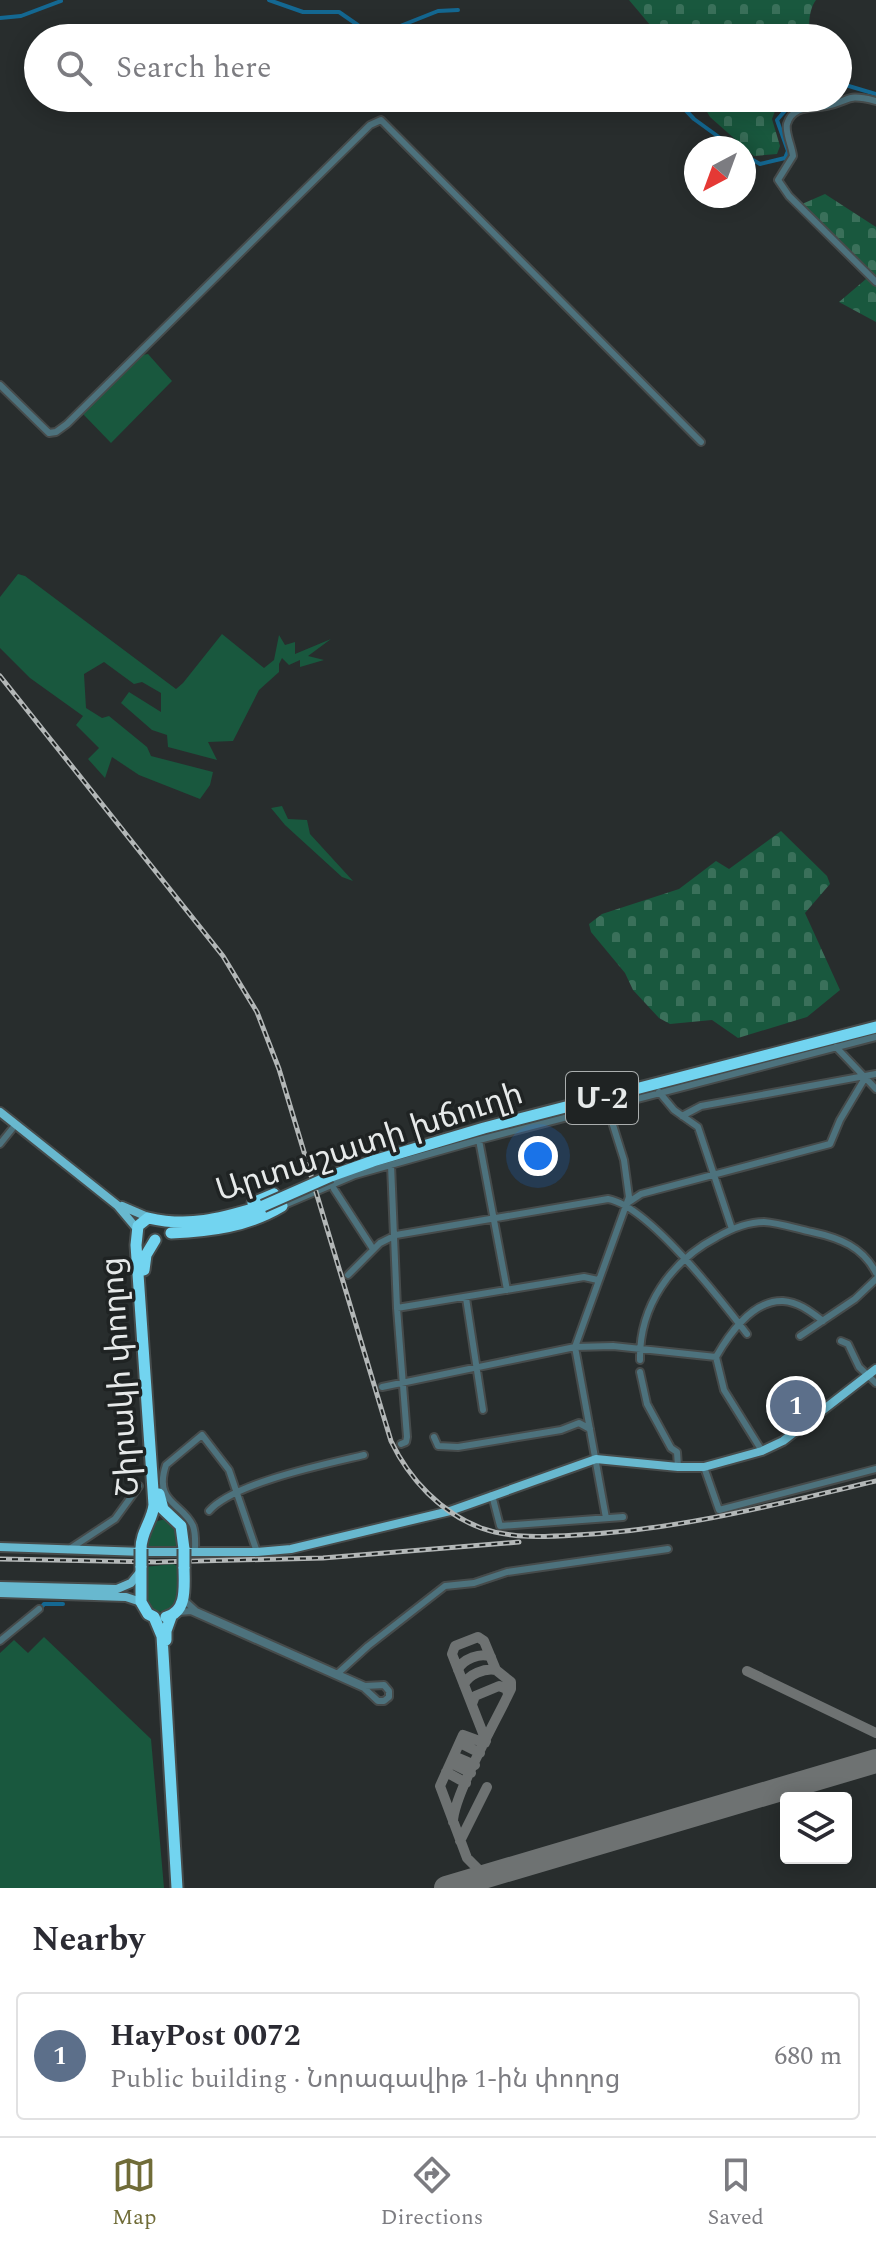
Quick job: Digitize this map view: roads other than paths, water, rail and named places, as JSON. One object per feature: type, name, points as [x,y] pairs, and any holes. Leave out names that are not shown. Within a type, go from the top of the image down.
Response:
[{"type":"highway","name":"Արտաշատի խճուղի","points":[[331,1183],[373,1161],[484,1128],[876,1032]]},
{"type":"highway","name":"Արտաշատի խճուղի","points":[[138,1231],[146,1241],[156,1239],[175,1228],[264,1207],[373,1165],[485,1132],[876,1032]]},
{"type":"highway","points":[[175,1228],[273,1195],[282,1206]]},
{"type":"highway","name":"Արտաշատի խճուղի","points":[[153,1219],[175,1228]]},
{"type":"highway","points":[[138,1231],[141,1221],[153,1219],[161,1228],[156,1239]]},
{"type":"highway","name":"Շիրակի փողոց","points":[[138,1231],[137,1261],[154,1507],[144,1529],[141,1549],[141,1602],[148,1614],[154,1617],[162,1636],[180,1888]]},
{"type":"highway","name":"Շիրակի փողոց","points":[[156,1239],[145,1258],[144,1273],[159,1498],[163,1509],[181,1526],[190,1550],[184,1567],[183,1598],[166,1636],[180,1888]]},
{"type":"highway","name":"Շիրակի փողոց","points":[[151,1519],[171,1517]]},
{"type":"highway","points":[[154,1617],[173,1615]]},
{"type":"main road","name":"Արտաշատի խճուղի","points":[[0,1112],[117,1205],[138,1231]]},
{"type":"main road","name":"Արտաշատի խճուղի","points":[[117,1205],[153,1219]]},
{"type":"main road","points":[[0,1547],[257,1552],[291,1549],[450,1511],[596,1459],[704,1467],[762,1451],[797,1432],[872,1372]]},
{"type":"main road","points":[[0,1586],[117,1589],[131,1583],[141,1568]]},
{"type":"main road","points":[[0,1593],[126,1597],[141,1602]]},
{"type":"street","points":[[852,97],[876,101]]},
{"type":"street","points":[[796,112],[786,128],[793,156],[778,180],[789,196],[876,282]]},
{"type":"street","points":[[0,385],[49,433],[56,432],[112,381],[370,125],[381,120],[701,442]]},
{"type":"street","name":"Արտաշատի խճուղի","points":[[331,1183],[479,1140],[836,1047],[876,1032]]},
{"type":"street","points":[[836,1047],[876,1089]]},
{"type":"street","points":[[682,1116],[690,1109],[701,1106],[876,1074]]},
{"type":"street","points":[[626,1204],[641,1194],[830,1144],[863,1077]]},
{"type":"street","points":[[659,1092],[666,1103],[698,1127],[732,1229]]},
{"type":"street","points":[[606,1518],[575,1347],[629,1192],[624,1160],[607,1106]]},
{"type":"street","points":[[0,1144],[16,1124]]},
{"type":"street","points":[[479,1140],[507,1290]]},
{"type":"street","points":[[391,1165],[397,1308],[407,1437],[406,1442],[401,1444]]},
{"type":"street","points":[[282,1206],[331,1183],[373,1249]]},
{"type":"street","points":[[348,1275],[373,1249],[396,1235],[608,1199],[626,1204],[657,1230],[747,1334]]},
{"type":"street","points":[[640,1360],[642,1332],[660,1287],[683,1259],[701,1245],[732,1229],[763,1222],[818,1233],[848,1243],[873,1259],[876,1276],[855,1299],[800,1336]]},
{"type":"street","points":[[397,1308],[584,1277],[598,1280]]},
{"type":"street","points":[[466,1298],[483,1410]]},
{"type":"street","points":[[762,1451],[724,1390],[716,1357],[727,1337],[750,1314],[780,1301],[803,1306],[823,1321]]},
{"type":"street","points":[[841,1341],[848,1344],[859,1367],[872,1372],[876,1383]]},
{"type":"street","points":[[382,1387],[575,1347],[640,1349],[716,1357]]},
{"type":"street","points":[[640,1372],[647,1404],[671,1448],[677,1452],[678,1467]]},
{"type":"street","points":[[434,1437],[436,1444],[446,1448],[561,1430],[579,1423],[590,1429]]},
{"type":"street","points":[[190,1550],[193,1527],[167,1498],[164,1472],[166,1465],[202,1435],[229,1470],[257,1552]]},
{"type":"street","points":[[209,1511],[216,1503],[237,1491],[364,1455]]},
{"type":"street","points":[[704,1467],[719,1510],[876,1469]]},
{"type":"street","points":[[68,1550],[115,1519],[139,1486]]},
{"type":"street","points":[[492,1495],[500,1526],[623,1517]]},
{"type":"street","points":[[337,1675],[368,1646],[445,1586],[474,1583],[507,1572],[668,1549]]},
{"type":"street","points":[[173,1615],[191,1611],[337,1675],[365,1686],[387,1687],[389,1697],[380,1702],[369,1690],[337,1675],[196,1611],[183,1598]]},
{"type":"street","points":[[0,1641],[39,1609]]},
{"type":"street","points":[[373,1695],[376,1687]]},
{"type":"waterway","points":[[269,0],[303,12],[339,12],[356,24]]},
{"type":"waterway","points":[[0,18],[21,16],[61,1]]},
{"type":"waterway","points":[[405,24],[438,11],[458,10]]},
{"type":"waterway","points":[[852,87],[876,94]]},
{"type":"waterway","points":[[687,112],[717,136]]},
{"type":"waterway","points":[[756,162],[760,164],[785,158],[788,151],[777,120],[784,112]]},
{"type":"waterway","points":[[38,1612],[44,1604],[63,1604]]},
{"type":"railway","points":[[0,676],[223,956],[257,1012],[279,1069],[391,1441],[407,1469],[428,1493],[466,1522],[481,1528],[516,1536],[552,1536],[690,1522],[876,1481]]},
{"type":"railway","points":[[0,1559],[156,1562],[323,1558],[519,1542]]},
{"type":"place","name":"HayPost 0072","points":[[796,1406]]}]
